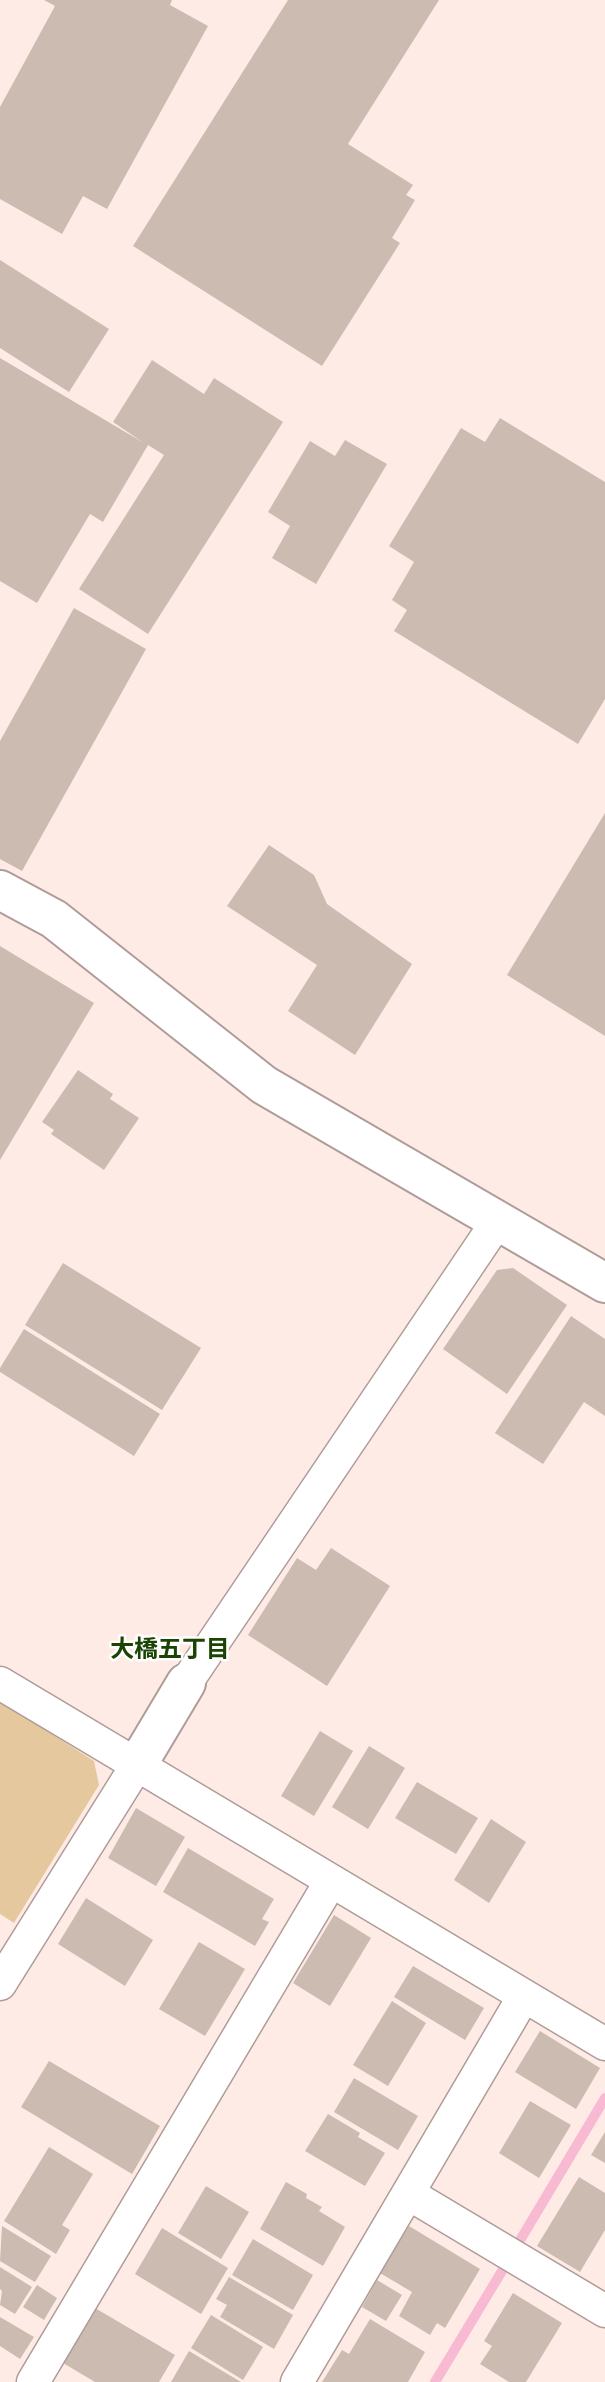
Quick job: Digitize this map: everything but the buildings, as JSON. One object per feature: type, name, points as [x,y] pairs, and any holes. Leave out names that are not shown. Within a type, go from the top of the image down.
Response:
[{"type":"street","points":[[0,890],[54,919],[264,1085],[605,1283]]},
{"type":"street","points":[[0,1984],[186,1684],[497,1222]]},
{"type":"street","points":[[0,1683],[605,2043]]},
{"type":"street","points":[[33,2382],[331,1881]]},
{"type":"street","points":[[297,2382],[524,1996]]},
{"type":"street","points":[[409,2194],[605,2311]]},
{"type":"shaded area","points":[[0,1701],[94,1761],[99,1785],[14,1923],[0,1914]]},
{"type":"waterway","points":[[519,2242],[605,2098]]},
{"type":"waterway","points":[[435,2382],[502,2271]]},
{"type":"district","name":"大橋五丁目","points":[[170,1650]]}]
